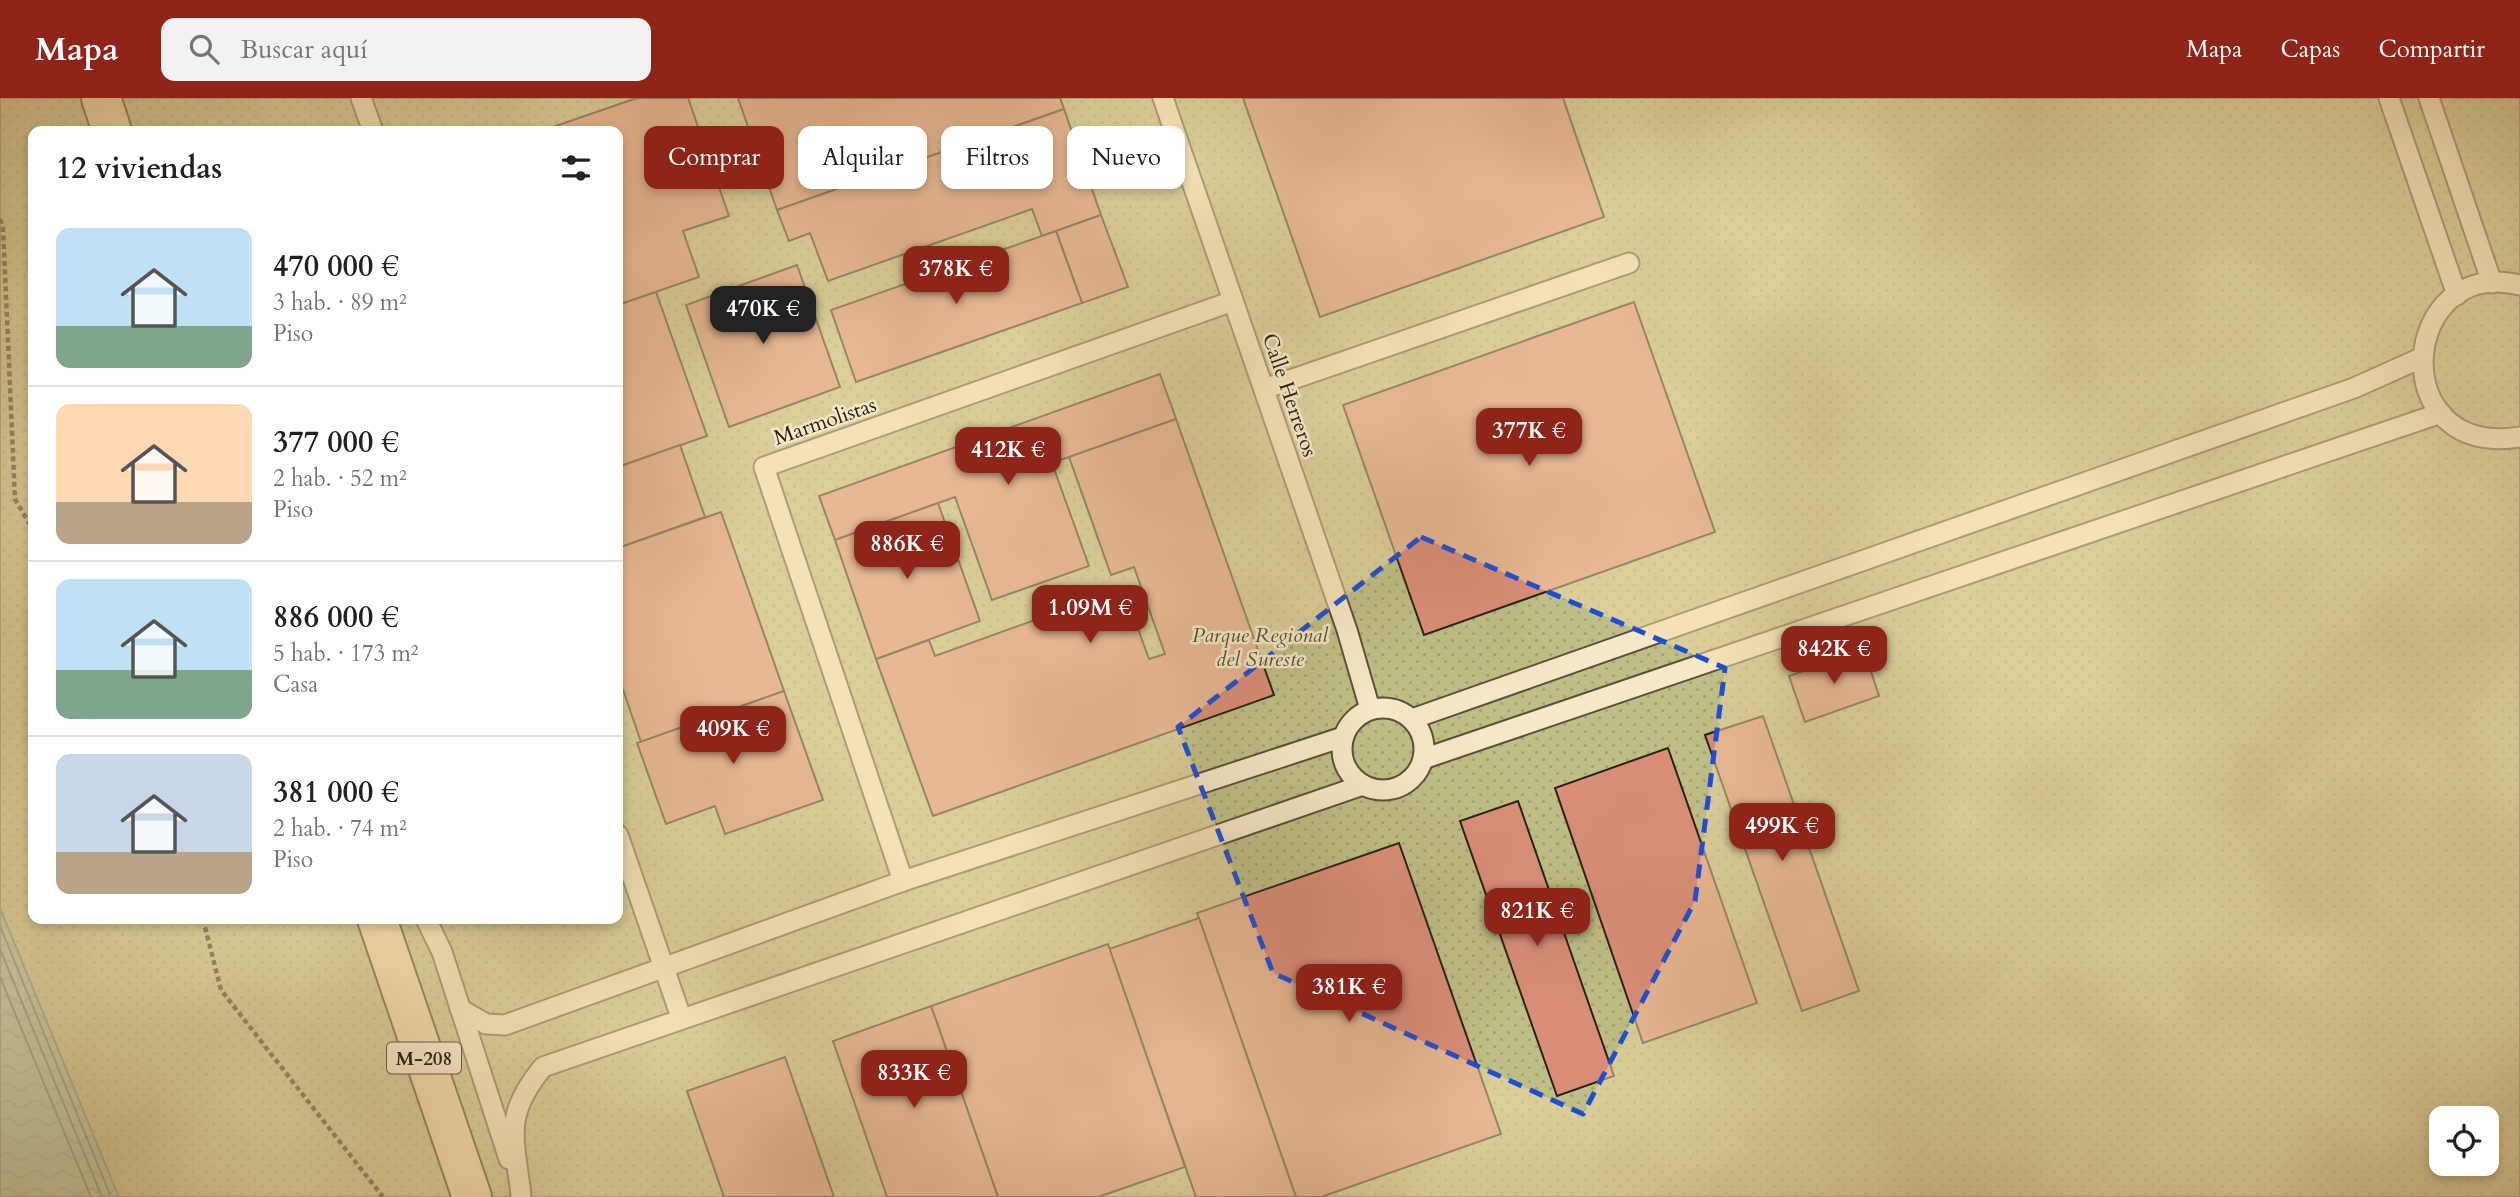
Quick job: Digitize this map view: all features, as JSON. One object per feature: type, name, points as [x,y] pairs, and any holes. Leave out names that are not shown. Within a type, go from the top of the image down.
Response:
[{"type":"main road","points":[[101,98],[110,126]]},
{"type":"main road","name":"M-208","points":[[379,924],[472,1197]]},
{"type":"lane","points":[[361,98],[371,126]]},
{"type":"lane","name":"Calle Herreros","points":[[1163,98],[1348,629],[1370,709]]},
{"type":"lane","points":[[2389,98],[2457,295]]},
{"type":"lane","points":[[2429,98],[2492,283]]},
{"type":"lane","points":[[1264,389],[1629,263]]},
{"type":"lane","points":[[2520,285],[2492,283],[2474,286],[2457,295],[2438,312],[2426,334],[2421,358],[2426,387],[2441,413],[2459,428],[2480,437],[2502,440],[2520,437]]},
{"type":"lane","name":"Marmolistas","points":[[903,881],[764,467],[1234,301]]},
{"type":"lane","points":[[1412,719],[2354,388],[2421,358]]},
{"type":"lane","points":[[1423,759],[2441,413]]},
{"type":"lane","points":[[460,1009],[486,1024],[505,1025],[903,881],[1343,737],[1358,716],[1370,709],[1392,709],[1412,719],[1423,737],[1423,759],[1410,780],[1400,787],[1387,790],[1363,785],[1352,777],[1345,765],[1343,737]]},
{"type":"lane","points":[[521,1196],[514,1114],[525,1089],[543,1067],[681,1017],[1363,785]]},
{"type":"lane","points":[[623,850],[681,1017]]},
{"type":"lane","points":[[428,924],[442,952],[521,1196]]},
{"type":"path","points":[[0,219],[10,345],[15,499],[28,521]]},
{"type":"path","points":[[204,924],[221,990],[383,1197]]},
{"type":"highlighted area","points":[[1421,537],[1725,668],[1695,901],[1583,1114],[1273,973],[1178,727]]},
{"type":"green space","name":"Parque Regional del Sureste","points":[[0,98],[2520,98],[2520,1197],[0,1197]]},
{"type":"water","points":[[0,908],[113,1183],[119,1197],[0,1197]]},
{"type":"building","points":[[637,98],[688,98],[698,126],[644,126],[644,189],[720,189],[729,216],[683,231],[699,277],[623,303],[623,126],[556,126]]},
{"type":"building","points":[[738,98],[1060,98],[1064,109],[1016,126],[941,126],[941,152],[927,157],[927,126],[798,126],[798,189],[837,189],[777,210],[770,189],[784,189],[784,126],[748,126]]},
{"type":"building","points":[[1243,98],[1563,98],[1604,217],[1320,317]]},
{"type":"building","points":[[1064,109],[1070,126],[1067,126],[1067,189],[1092,189],[1101,215],[1042,236],[1032,209],[828,281],[810,233],[789,241],[777,210],[837,189],[927,189],[927,157],[941,152],[941,189],[1053,189],[1053,126],[1016,126]]},
{"type":"building","points":[[1101,215],[1128,287],[1082,303],[1056,231]]},
{"type":"building","points":[[1056,231],[1082,303],[856,382],[831,310]]},
{"type":"building","points":[[797,265],[840,387],[729,427],[686,305]]},
{"type":"building","points":[[656,292],[707,436],[623,465],[623,303]]},
{"type":"building","points":[[1634,302],[1715,532],[1424,635],[1343,405]]},
{"type":"building","points":[[1160,374],[1176,419],[1052,463],[1089,566],[992,600],[955,497],[835,540],[819,496]]},
{"type":"building","points":[[1176,419],[1274,695],[933,816],[876,659],[929,640],[935,656],[1123,588],[1149,659],[1165,654],[1134,567],[1111,575],[1069,457]]},
{"type":"building","points":[[680,445],[705,517],[623,546],[623,465]]},
{"type":"building","points":[[938,503],[980,621],[876,659],[835,540]]},
{"type":"building","points":[[721,512],[784,691],[641,742],[623,690],[623,546]]},
{"type":"building","points":[[1864,650],[1879,696],[1805,722],[1789,676]]},
{"type":"building","points":[[784,691],[823,800],[725,834],[715,806],[666,824],[637,743]]},
{"type":"building","points":[[1763,716],[1859,991],[1802,1011],[1705,735]]},
{"type":"building","points":[[1668,748],[1757,1003],[1643,1043],[1555,788]]},
{"type":"building","points":[[1518,801],[1614,1076],[1557,1096],[1460,821]]},
{"type":"building","points":[[1399,843],[1501,1134],[1321,1197],[1296,1197],[1197,913]]},
{"type":"building","points":[[1199,918],[1296,1197],[1196,1197],[1109,949]]},
{"type":"building","points":[[1108,944],[1185,1167],[1098,1197],[998,1197],[931,1006]]},
{"type":"building","points":[[931,1006],[998,1197],[887,1197],[833,1041]]},
{"type":"building","points":[[785,1057],[834,1197],[724,1197],[687,1091]]}]
